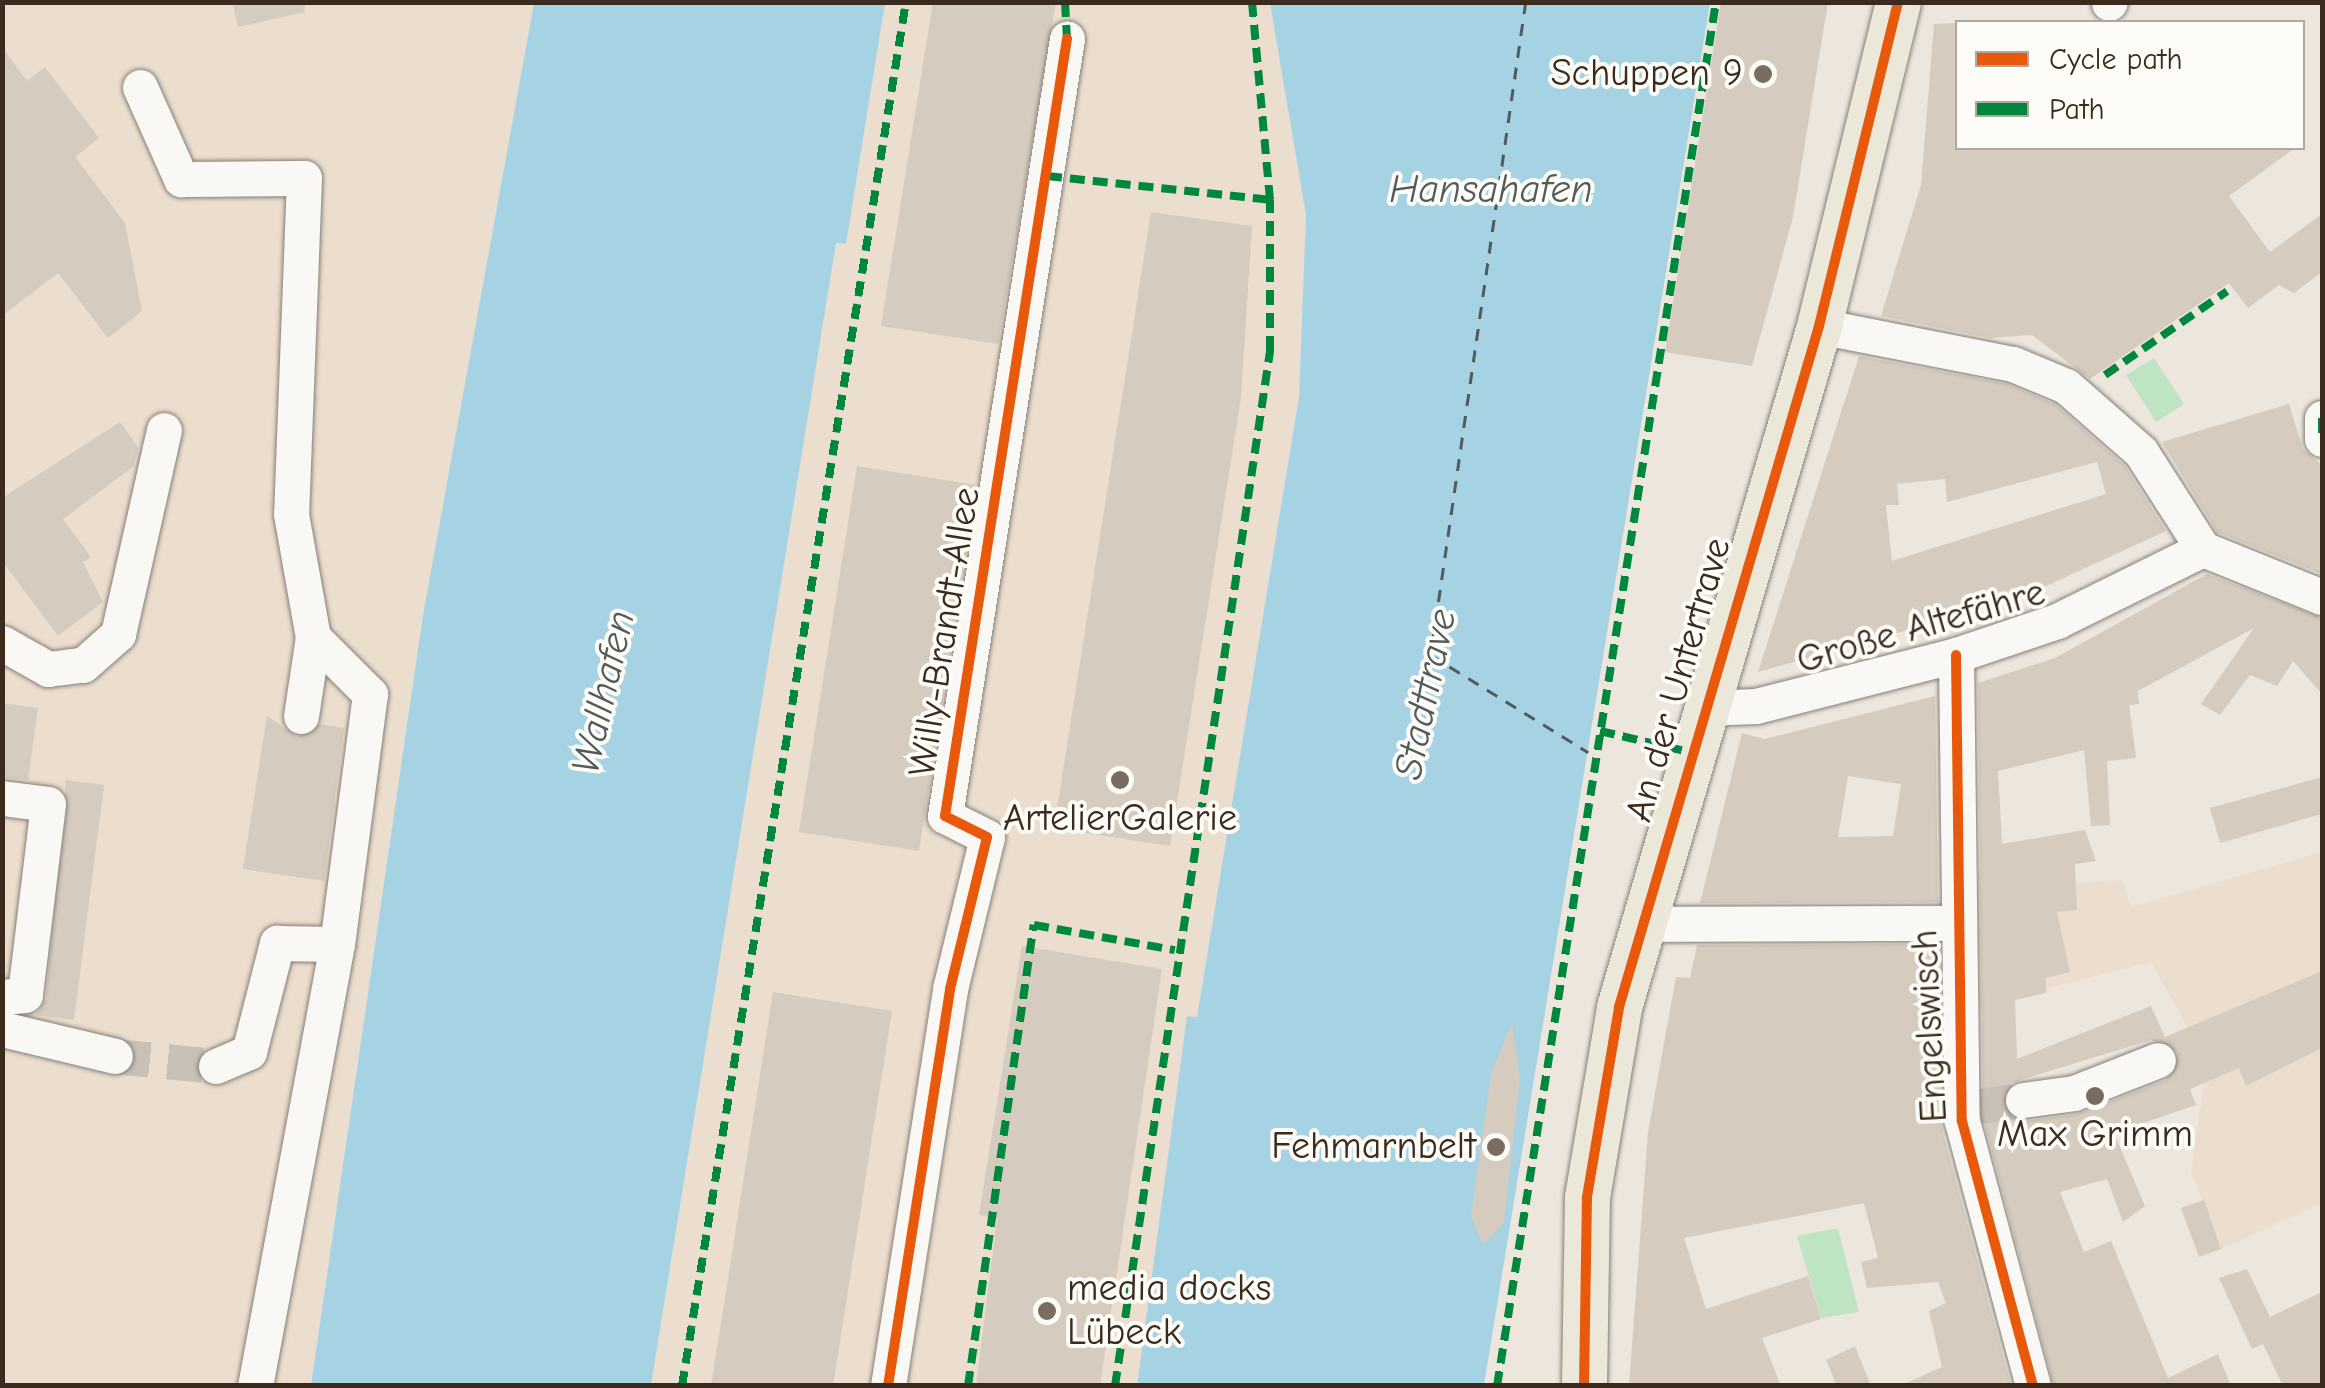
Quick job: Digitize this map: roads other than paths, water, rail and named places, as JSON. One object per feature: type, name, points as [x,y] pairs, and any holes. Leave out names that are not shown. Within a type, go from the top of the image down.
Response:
[{"type":"main road","name":"An der Untertrave","points":[[1584,1386],[1587,1197],[1640,924],[1819,326],[1898,2]]},
{"type":"street","name":"Willy-Brandt-Allee","points":[[888,1386],[950,989],[987,837],[945,816],[1067,39]]},
{"type":"street","points":[[140,88],[181,179],[304,178],[286,465],[313,637],[301,716]]},
{"type":"street","points":[[1819,326],[2013,364],[2066,386],[2142,452],[2202,549],[2322,597]]},
{"type":"street","points":[[2,643],[48,669],[83,665],[118,634],[164,430]]},
{"type":"street","name":"Große Altefähre","points":[[1702,708],[1756,706],[1956,655],[2057,621],[2202,549]]},
{"type":"street","points":[[255,1386],[277,1227],[311,1117],[370,694],[313,637]]},
{"type":"street","name":"Engelswisch","points":[[1956,655],[1954,924],[1970,1107],[1996,1271],[2033,1386]]},
{"type":"street","points":[[2,798],[48,804],[24,995],[2,998]]},
{"type":"street","points":[[1640,924],[1954,924]]},
{"type":"street","points":[[216,1066],[250,1052],[277,942],[338,944]]},
{"type":"street","points":[[2,1029],[115,1056]]},
{"type":"street","points":[[2023,1100],[2074,1094],[2158,1060]]},
{"type":"water","name":"Wallhafen","points":[[534,3],[885,3],[846,244],[836,243],[651,1385],[311,1385],[423,615]]},
{"type":"water","name":"Hansahafen","points":[[1270,3],[1710,3],[1484,1385],[1137,1386],[1187,1016],[1197,1017],[1299,397],[1306,215]]},
{"type":"tunnel","points":[[115,1056],[216,1066]]},
{"type":"tunnel","points":[[1979,1106],[2023,1100]]},
{"type":"place","name":"Schuppen 9","points":[[1763,74]]},
{"type":"place","name":"ArtelierGalerie","points":[[1120,780]]},
{"type":"place","name":"Max Grimm","points":[[2095,1096]]},
{"type":"place","name":"Fehmarnbelt","points":[[1496,1147]]},
{"type":"place","name":"media docks Lübeck","points":[[1047,1311]]},
{"type":"water label","name":"Stadttrave","points":[[1425,694]]}]
